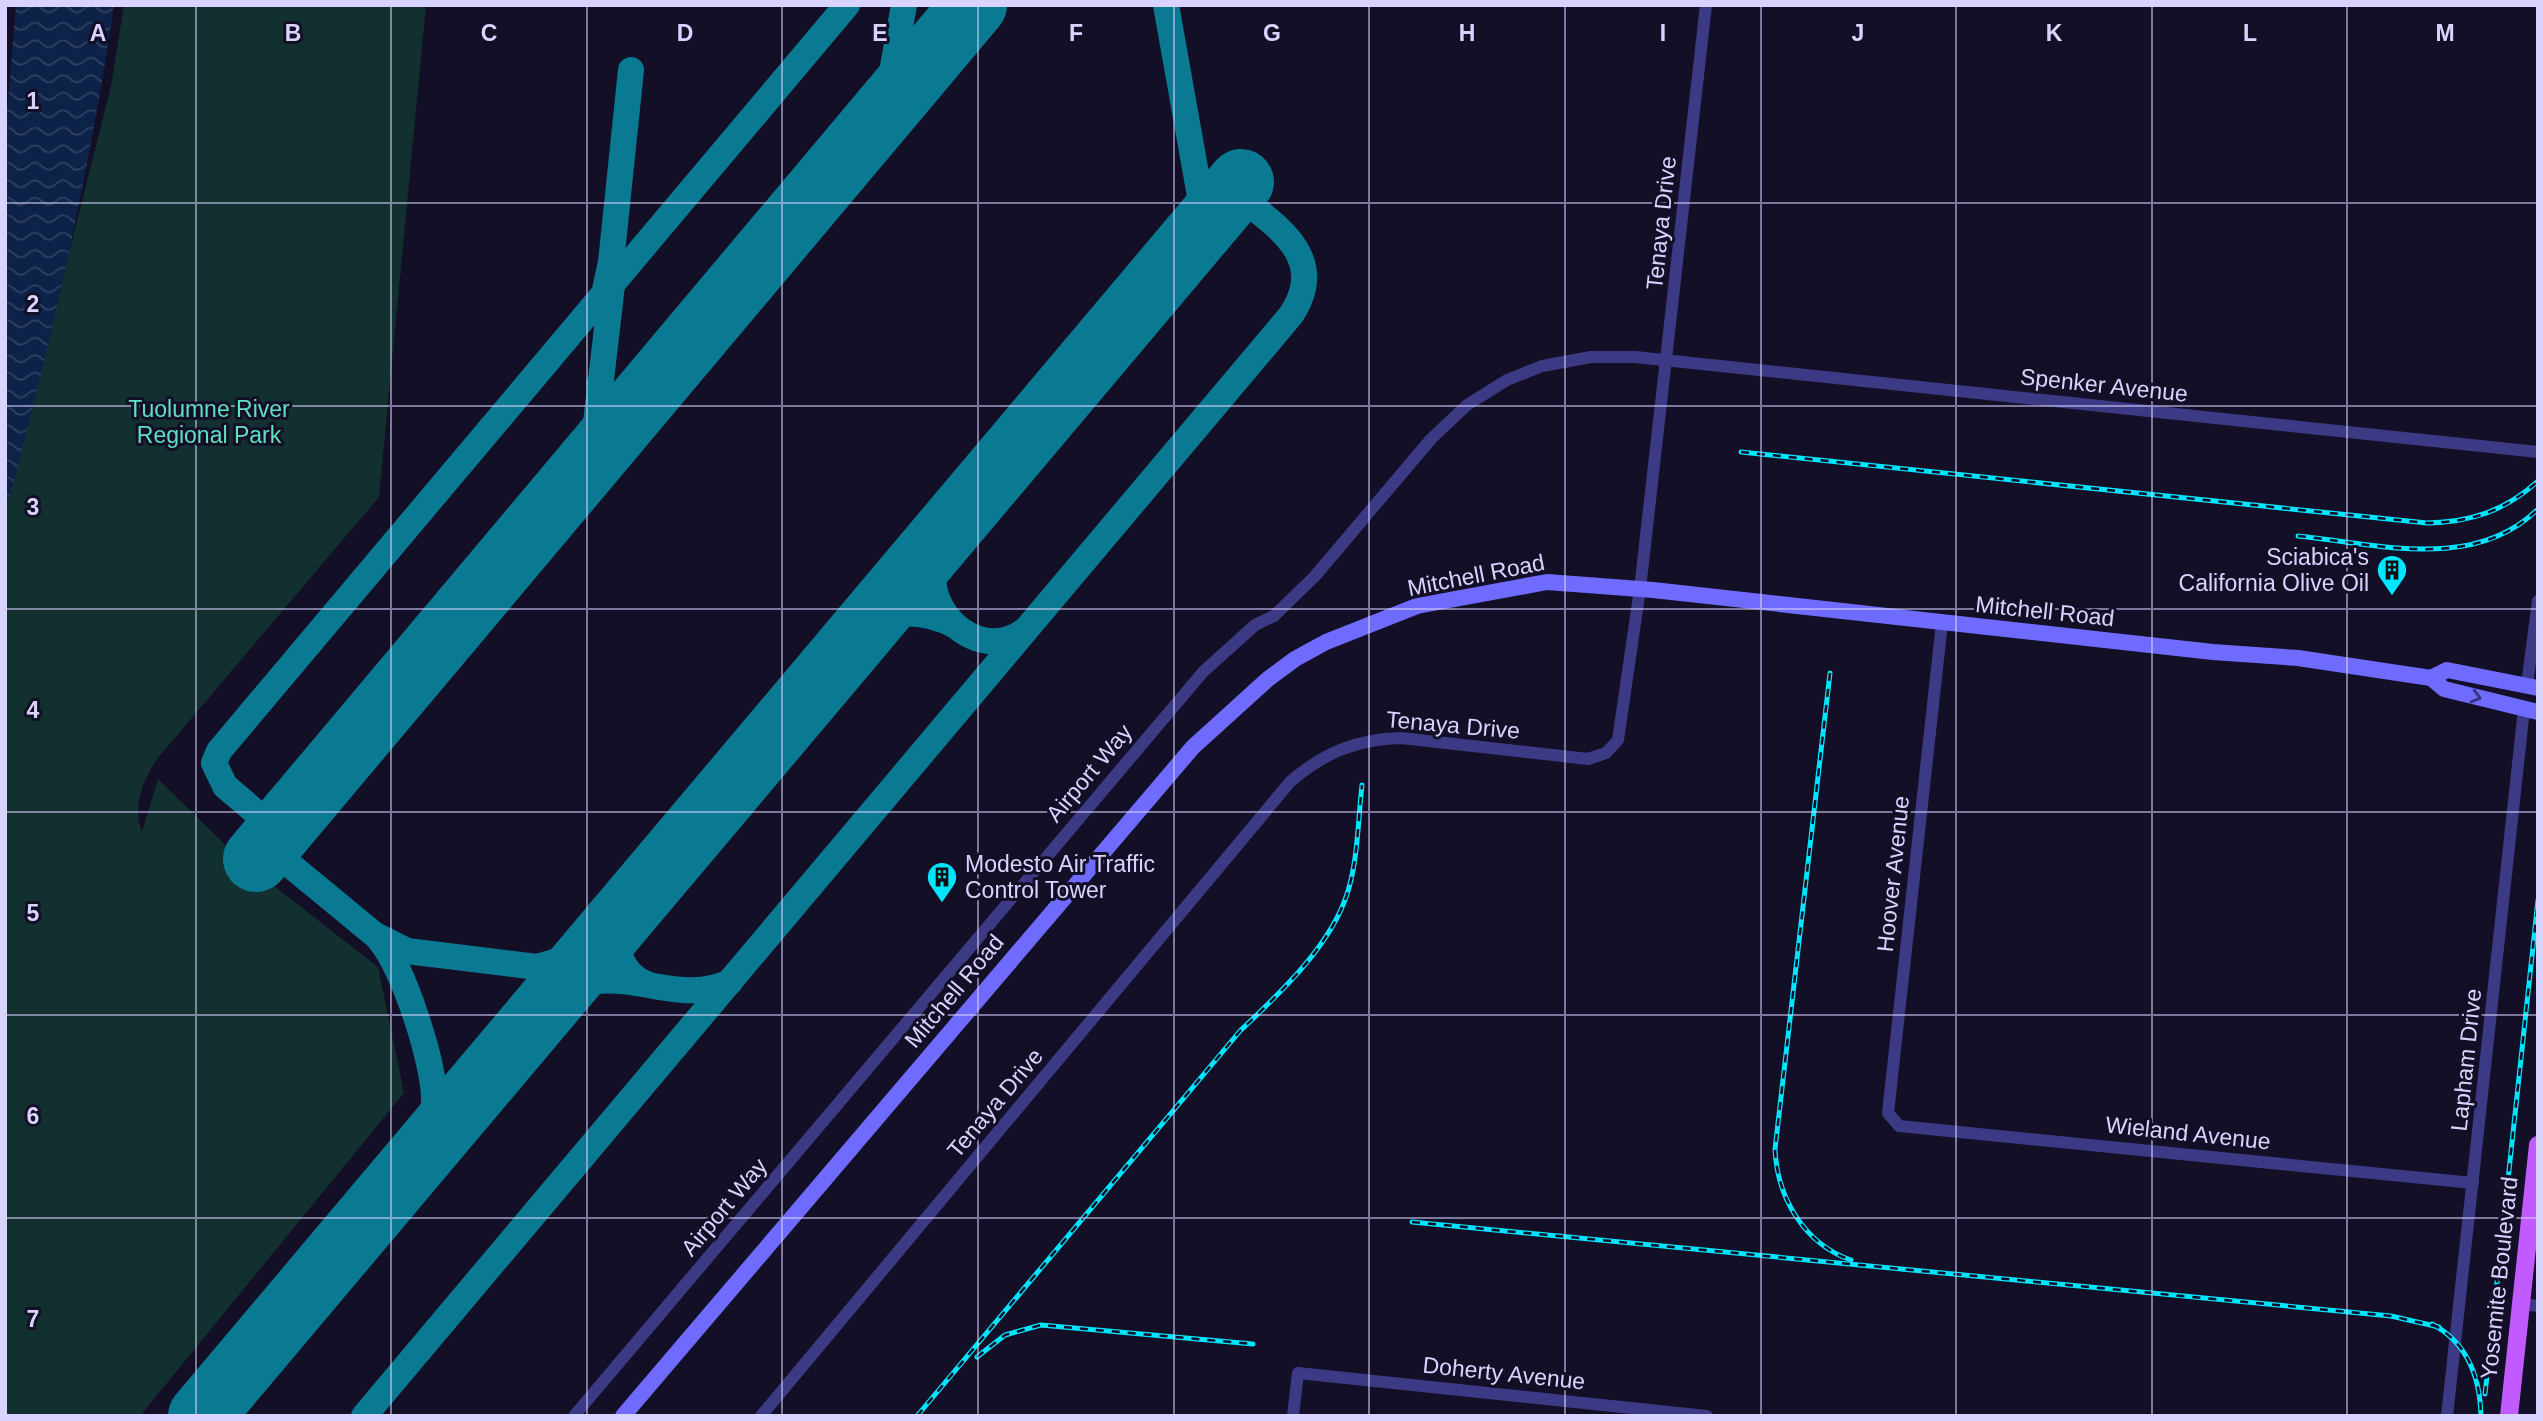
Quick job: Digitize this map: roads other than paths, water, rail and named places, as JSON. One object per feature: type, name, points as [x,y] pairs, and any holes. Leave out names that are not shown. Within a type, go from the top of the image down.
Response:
[{"type":"main road","name":"Mitchell Road","points":[[623,1416],[1172,771],[1248,695],[1295,659],[1417,606],[1547,582],[1640,589],[2204,652],[2298,658],[2431,678],[2444,689],[2531,711]]},
{"type":"main road","name":"Mitchell Road","points":[[2431,678],[2447,670],[2532,687]]},
{"type":"main road","name":"Yosemite Boulevard","points":[[2509,1416],[2529,1305],[2538,1145]]},
{"type":"street","name":"Tenaya Drive","points":[[761,1416],[1290,782],[1331,752],[1382,738],[1581,758],[1606,753],[1621,731],[1667,360],[1706,5]]},
{"type":"street","name":"Airport Way","points":[[574,1416],[1203,671],[1240,637],[1274,616],[1315,576],[1445,424],[1485,393],[1542,366],[1591,357],[1667,360]]},
{"type":"street","name":"Spenker Avenue","points":[[1667,360],[2538,452]]},
{"type":"street","points":[[2532,687],[2538,601]]},
{"type":"street","name":"Hoover Avenue","points":[[1899,1126],[1888,1113],[1942,623]]},
{"type":"street","name":"Lapham Drive","points":[[2447,1416],[2531,711]]},
{"type":"street","name":"Wieland Avenue","points":[[1899,1126],[2473,1183]]},
{"type":"street","name":"Doherty Avenue","points":[[1293,1416],[1298,1373],[1707,1416]]},
{"type":"water","points":[[16,5],[114,5],[93,133],[67,261],[38,388],[5,513],[5,136]]},
{"type":"railway","points":[[1741,452],[2427,523],[2458,520],[2487,513],[2513,500],[2538,481]]},
{"type":"railway","points":[[2298,536],[2392,548],[2455,547],[2485,541],[2513,529],[2538,509]]},
{"type":"railway","points":[[1830,673],[1775,1149],[1781,1184],[1796,1216],[1820,1243],[1851,1260]]},
{"type":"railway","points":[[917,1416],[1240,1031],[1288,984],[1317,949],[1330,930],[1348,891],[1356,852],[1362,785]]},
{"type":"railway","points":[[2485,1394],[2538,900]]},
{"type":"railway","points":[[1412,1222],[2391,1316],[2439,1327]]},
{"type":"railway","points":[[2432,1324],[2455,1341],[2470,1362],[2478,1388],[2481,1416]]},
{"type":"railway","points":[[977,1357],[1005,1335],[1041,1325],[1253,1344]]},
{"type":"place","name":"Sciabica's California Olive Oil","points":[[2392,597]]},
{"type":"place","name":"Modesto Air Traffic Control Tower","points":[[942,904]]},
{"type":"park label","name":"Tuolumne River Regional Park","points":[[209,422]]}]
